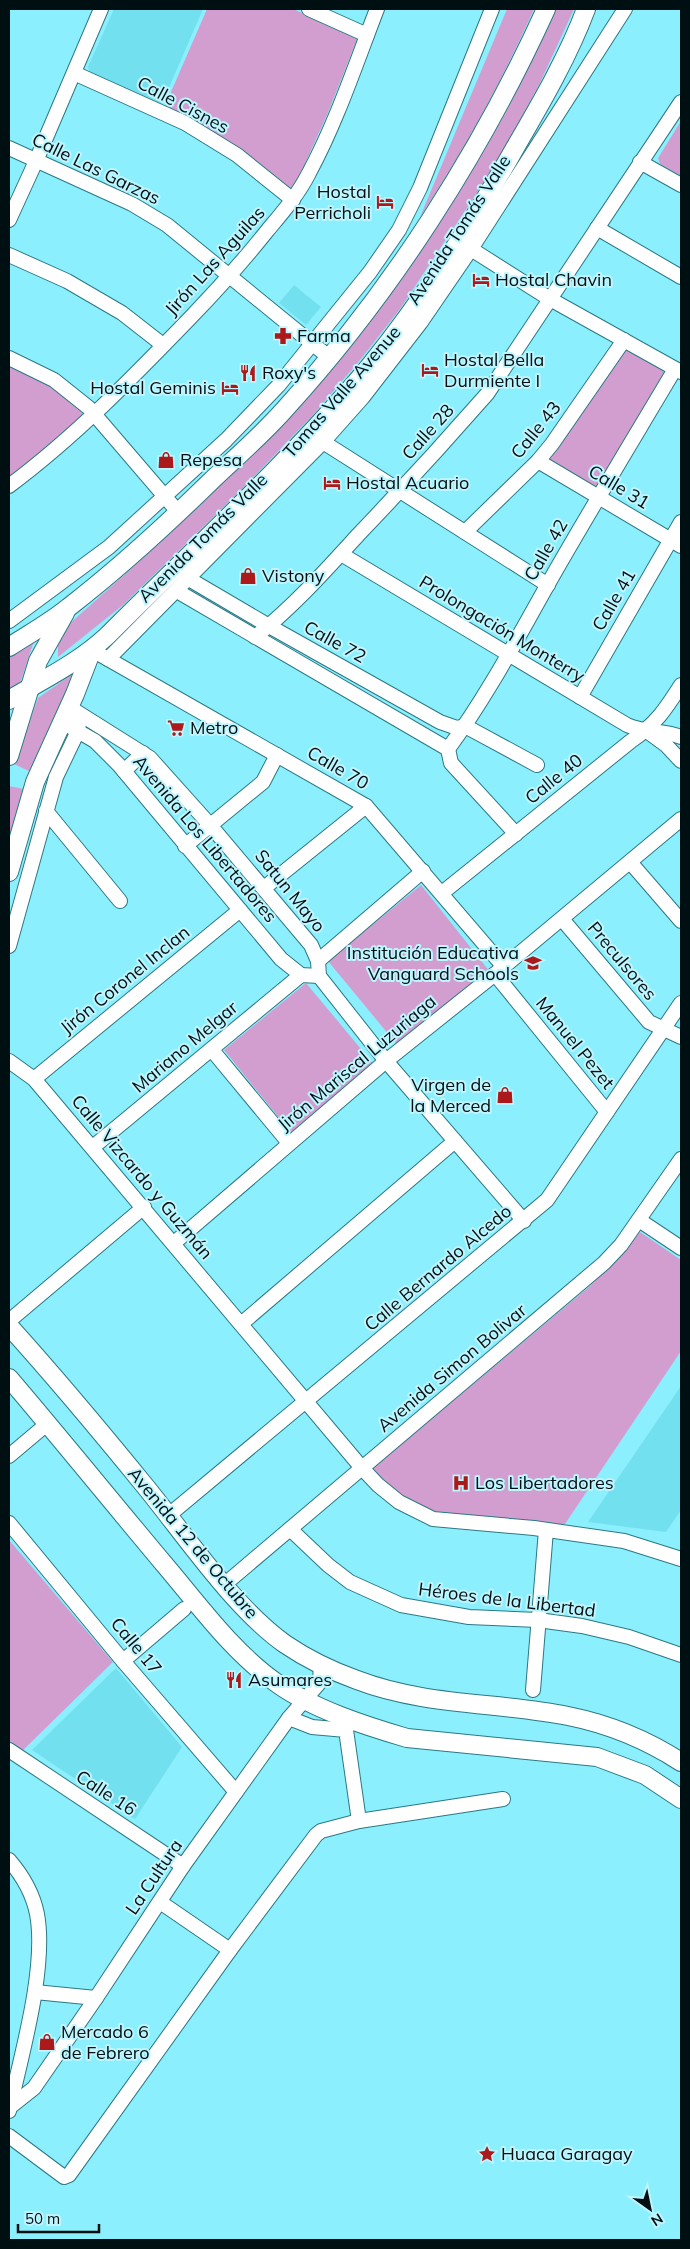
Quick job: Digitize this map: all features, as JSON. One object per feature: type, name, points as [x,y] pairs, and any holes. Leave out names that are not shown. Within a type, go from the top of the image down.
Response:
[{"type":"main road","name":"Tomas Valle Avenue","points":[[9,646],[68,609],[179,513],[284,411],[330,358],[394,273],[467,162],[521,64],[546,9]]},
{"type":"main road","name":"Tomas Valle Avenue","points":[[9,700],[92,650],[306,438],[369,366],[434,279],[496,181],[541,102],[579,27],[586,9]]},
{"type":"main road","points":[[9,756],[38,661],[68,609]]},
{"type":"main road","points":[[9,872],[48,774],[92,650]]},
{"type":"main road","name":"Avenida 12 de Octubre","points":[[9,1326],[75,1400],[225,1584],[256,1618],[285,1644],[321,1664],[356,1680],[416,1697],[569,1716],[616,1729],[646,1742],[681,1762]]},
{"type":"main road","name":"Avenida 12 de Octubre","points":[[9,1378],[219,1630],[277,1683],[306,1699],[382,1730],[407,1738],[597,1757],[645,1775],[681,1798]]},
{"type":"street","points":[[9,220],[101,9]]},
{"type":"street","points":[[309,9],[367,35]]},
{"type":"street","name":"Jirón Las Aguilas","points":[[9,486],[95,414],[164,345],[230,276],[293,200],[313,164],[377,9]]},
{"type":"street","points":[[9,621],[110,547],[232,434],[278,386],[370,272],[399,230],[420,188],[492,9]]},
{"type":"street","name":"Avenida Tomás Valle","points":[[108,659],[324,442],[363,397],[421,322],[471,249],[625,9]]},
{"type":"street","name":"Calle Cisnes","points":[[74,73],[185,123],[236,155],[293,200]]},
{"type":"street","name":"Calle 28","points":[[255,637],[269,626],[340,554],[400,491],[487,394],[681,102]]},
{"type":"street","name":"Calle Las Garzas","points":[[9,148],[132,204],[167,225],[330,358]]},
{"type":"street","points":[[640,162],[681,185]]},
{"type":"street","points":[[597,228],[681,277]]},
{"type":"street","points":[[471,249],[550,299],[678,370]]},
{"type":"street","points":[[9,255],[67,281],[122,313],[164,345]]},
{"type":"street","name":"Calle 43","points":[[465,532],[538,461],[557,437],[624,340]]},
{"type":"street","points":[[9,358],[54,380],[95,414],[179,513]]},
{"type":"street","name":"Calle 42","points":[[448,749],[465,726],[508,655],[598,496],[678,370]]},
{"type":"street","points":[[324,442],[548,584]]},
{"type":"street","name":"Calle 31","points":[[538,461],[676,543]]},
{"type":"street","name":"Calle 41","points":[[580,697],[676,543],[681,522]]},
{"type":"street","name":"Prolongación Monterry","points":[[340,554],[626,725],[646,731]]},
{"type":"street","name":"Calle 72","points":[[189,579],[440,722],[457,728],[465,726]]},
{"type":"street","points":[[177,591],[448,749],[451,763],[516,834]]},
{"type":"street","points":[[92,650],[108,659]]},
{"type":"street","name":"Calle 70","points":[[108,659],[366,806],[442,893],[500,971]]},
{"type":"street","name":"Calle 40","points":[[442,893],[646,731],[657,721],[681,685]]},
{"type":"street","name":"Avenida Los Libertadores","points":[[71,709],[78,731],[95,741],[124,770],[185,846],[281,959],[301,975]]},
{"type":"street","name":"Satun Mayo","points":[[71,709],[144,753],[210,824],[311,945],[318,961],[319,976]]},
{"type":"street","points":[[428,738],[440,722]]},
{"type":"street","points":[[465,726],[537,766]]},
{"type":"street","points":[[9,946],[46,811],[48,774],[78,731]]},
{"type":"street","points":[[646,731],[660,731],[681,737]]},
{"type":"street","points":[[646,731],[666,745],[681,761]]},
{"type":"street","points":[[124,770],[144,753]]},
{"type":"street","points":[[185,846],[263,782],[277,755]]},
{"type":"street","points":[[264,888],[366,806]]},
{"type":"street","points":[[46,811],[120,902]]},
{"type":"street","name":"Jirón Mariscal Luzuriaga","points":[[174,1243],[386,1061],[500,971],[681,819]]},
{"type":"street","points":[[630,862],[681,921]]},
{"type":"street","points":[[318,961],[423,871]]},
{"type":"street","name":"Jirón Coronel Inclan","points":[[34,1079],[240,910]]},
{"type":"street","name":"Preculsores","points":[[562,919],[649,1022],[681,1037]]},
{"type":"street","name":"Manuel Pezet","points":[[500,971],[607,1112]]},
{"type":"street","points":[[301,975],[319,976],[386,1061],[524,1221]]},
{"type":"street","name":"Mariano Melgar","points":[[93,1148],[301,975]]},
{"type":"street","name":"Calle Bernardo Alcedo","points":[[169,1515],[524,1221],[546,1200],[681,1003]]},
{"type":"street","points":[[212,1050],[289,1143]]},
{"type":"street","name":"Calle Vizcardo y Guzmán","points":[[9,1061],[34,1079],[144,1207],[362,1468],[378,1485],[400,1502],[432,1518],[546,1530],[624,1541],[681,1559]]},
{"type":"street","points":[[241,1324],[455,1141]]},
{"type":"street","name":"Avenida Simon Bolivar","points":[[225,1584],[586,1279],[621,1245],[681,1159]]},
{"type":"street","points":[[9,1321],[144,1207]]},
{"type":"street","points":[[639,1220],[681,1248]]},
{"type":"street","points":[[9,1456],[47,1424]]},
{"type":"street","name":"Calle 17","points":[[9,1523],[123,1661],[236,1792]]},
{"type":"street","name":"Héroes de la Libertad","points":[[290,1529],[328,1565],[350,1582],[401,1605],[469,1617],[538,1620],[582,1626],[629,1637],[681,1655]]},
{"type":"street","points":[[533,1690],[546,1530]]},
{"type":"street","points":[[123,1661],[184,1609]]},
{"type":"street","name":"La Cultura","points":[[9,2109],[34,2088],[183,1866],[289,1718],[320,1682],[321,1664]]},
{"type":"street","points":[[289,1718],[312,1727],[346,1730],[382,1730]]},
{"type":"street","points":[[346,1730],[359,1821]]},
{"type":"street","name":"Calle 16","points":[[9,1750],[183,1866]]},
{"type":"street","points":[[9,2136],[64,2177],[69,2175],[230,1950],[316,1835],[322,1831],[359,1821],[503,1799]]},
{"type":"street","points":[[9,1860],[29,1890],[37,1914],[39,1946],[35,1992],[11,2092],[9,2109]]},
{"type":"street","points":[[160,1902],[230,1950]]},
{"type":"street","points":[[35,1992],[96,1998]]},
{"type":"shaded area","points":[[114,9],[203,9],[161,106],[91,75],[88,67]]},
{"type":"shaded area","points":[[207,9],[293,9],[358,37],[327,115],[293,190],[288,190],[164,108]]},
{"type":"shaded area","points":[[507,9],[534,9],[482,115],[420,217]]},
{"type":"shaded area","points":[[554,9],[574,9],[539,85],[498,161],[400,309],[313,415],[242,489],[123,605],[58,657],[58,634],[133,567],[260,444],[354,341],[432,233],[503,117]]},
{"type":"shaded area","points":[[681,121],[681,176],[660,164],[658,158]]},
{"type":"shaded area","points":[[294,285],[321,307],[306,325],[279,303]]},
{"type":"shaded area","points":[[626,344],[671,369],[599,492],[548,462],[547,457]]},
{"type":"shaded area","points":[[9,366],[60,390],[85,416],[9,477]]},
{"type":"shaded area","points":[[35,638],[19,686],[9,692],[9,655]]},
{"type":"shaded area","points":[[81,668],[31,772],[14,764],[38,698]]},
{"type":"shaded area","points":[[9,786],[24,789],[9,843]]},
{"type":"shaded area","points":[[421,885],[490,972],[399,1047],[328,961]]},
{"type":"shaded area","points":[[306,983],[376,1067],[293,1135],[224,1050]]},
{"type":"shaded area","name":"Los Libertadores","points":[[640,1232],[681,1260],[681,1351],[561,1530],[426,1514],[368,1472],[590,1286],[626,1250]]},
{"type":"shaded area","points":[[681,1386],[681,1510],[666,1532],[588,1522]]},
{"type":"shaded area","points":[[9,1540],[113,1662],[18,1755],[9,1749]]},
{"type":"shaded area","points":[[116,1668],[182,1747],[135,1819],[32,1750]]},
{"type":"place","name":"Hostal Perricholi","points":[[385,202]]},
{"type":"place","name":"Hostal Chavin","points":[[481,280]]},
{"type":"place","name":"Farma","points":[[283,336]]},
{"type":"place","name":"Hostal Bella Durmiente I","points":[[430,370]]},
{"type":"place","name":"Roxy's","points":[[248,373]]},
{"type":"place","name":"Hostal Geminis","points":[[230,388]]},
{"type":"place","name":"Repesa","points":[[166,460]]},
{"type":"place","name":"Hostal Acuario","points":[[332,483]]},
{"type":"place","name":"Vistony","points":[[248,576]]},
{"type":"place","name":"Metro","points":[[176,728]]},
{"type":"place","name":"Institución Educativa Vanguard Schools","points":[[533,963]]},
{"type":"place","name":"Virgen de la Merced","points":[[505,1095]]},
{"type":"place","name":"Los Libertadores","points":[[461,1483]]},
{"type":"place","name":"Asumares","points":[[234,1680]]},
{"type":"place","name":"Mercado 6 de Febrero","points":[[47,2042]]},
{"type":"place","name":"Huaca Garagay","points":[[487,2154]]}]
